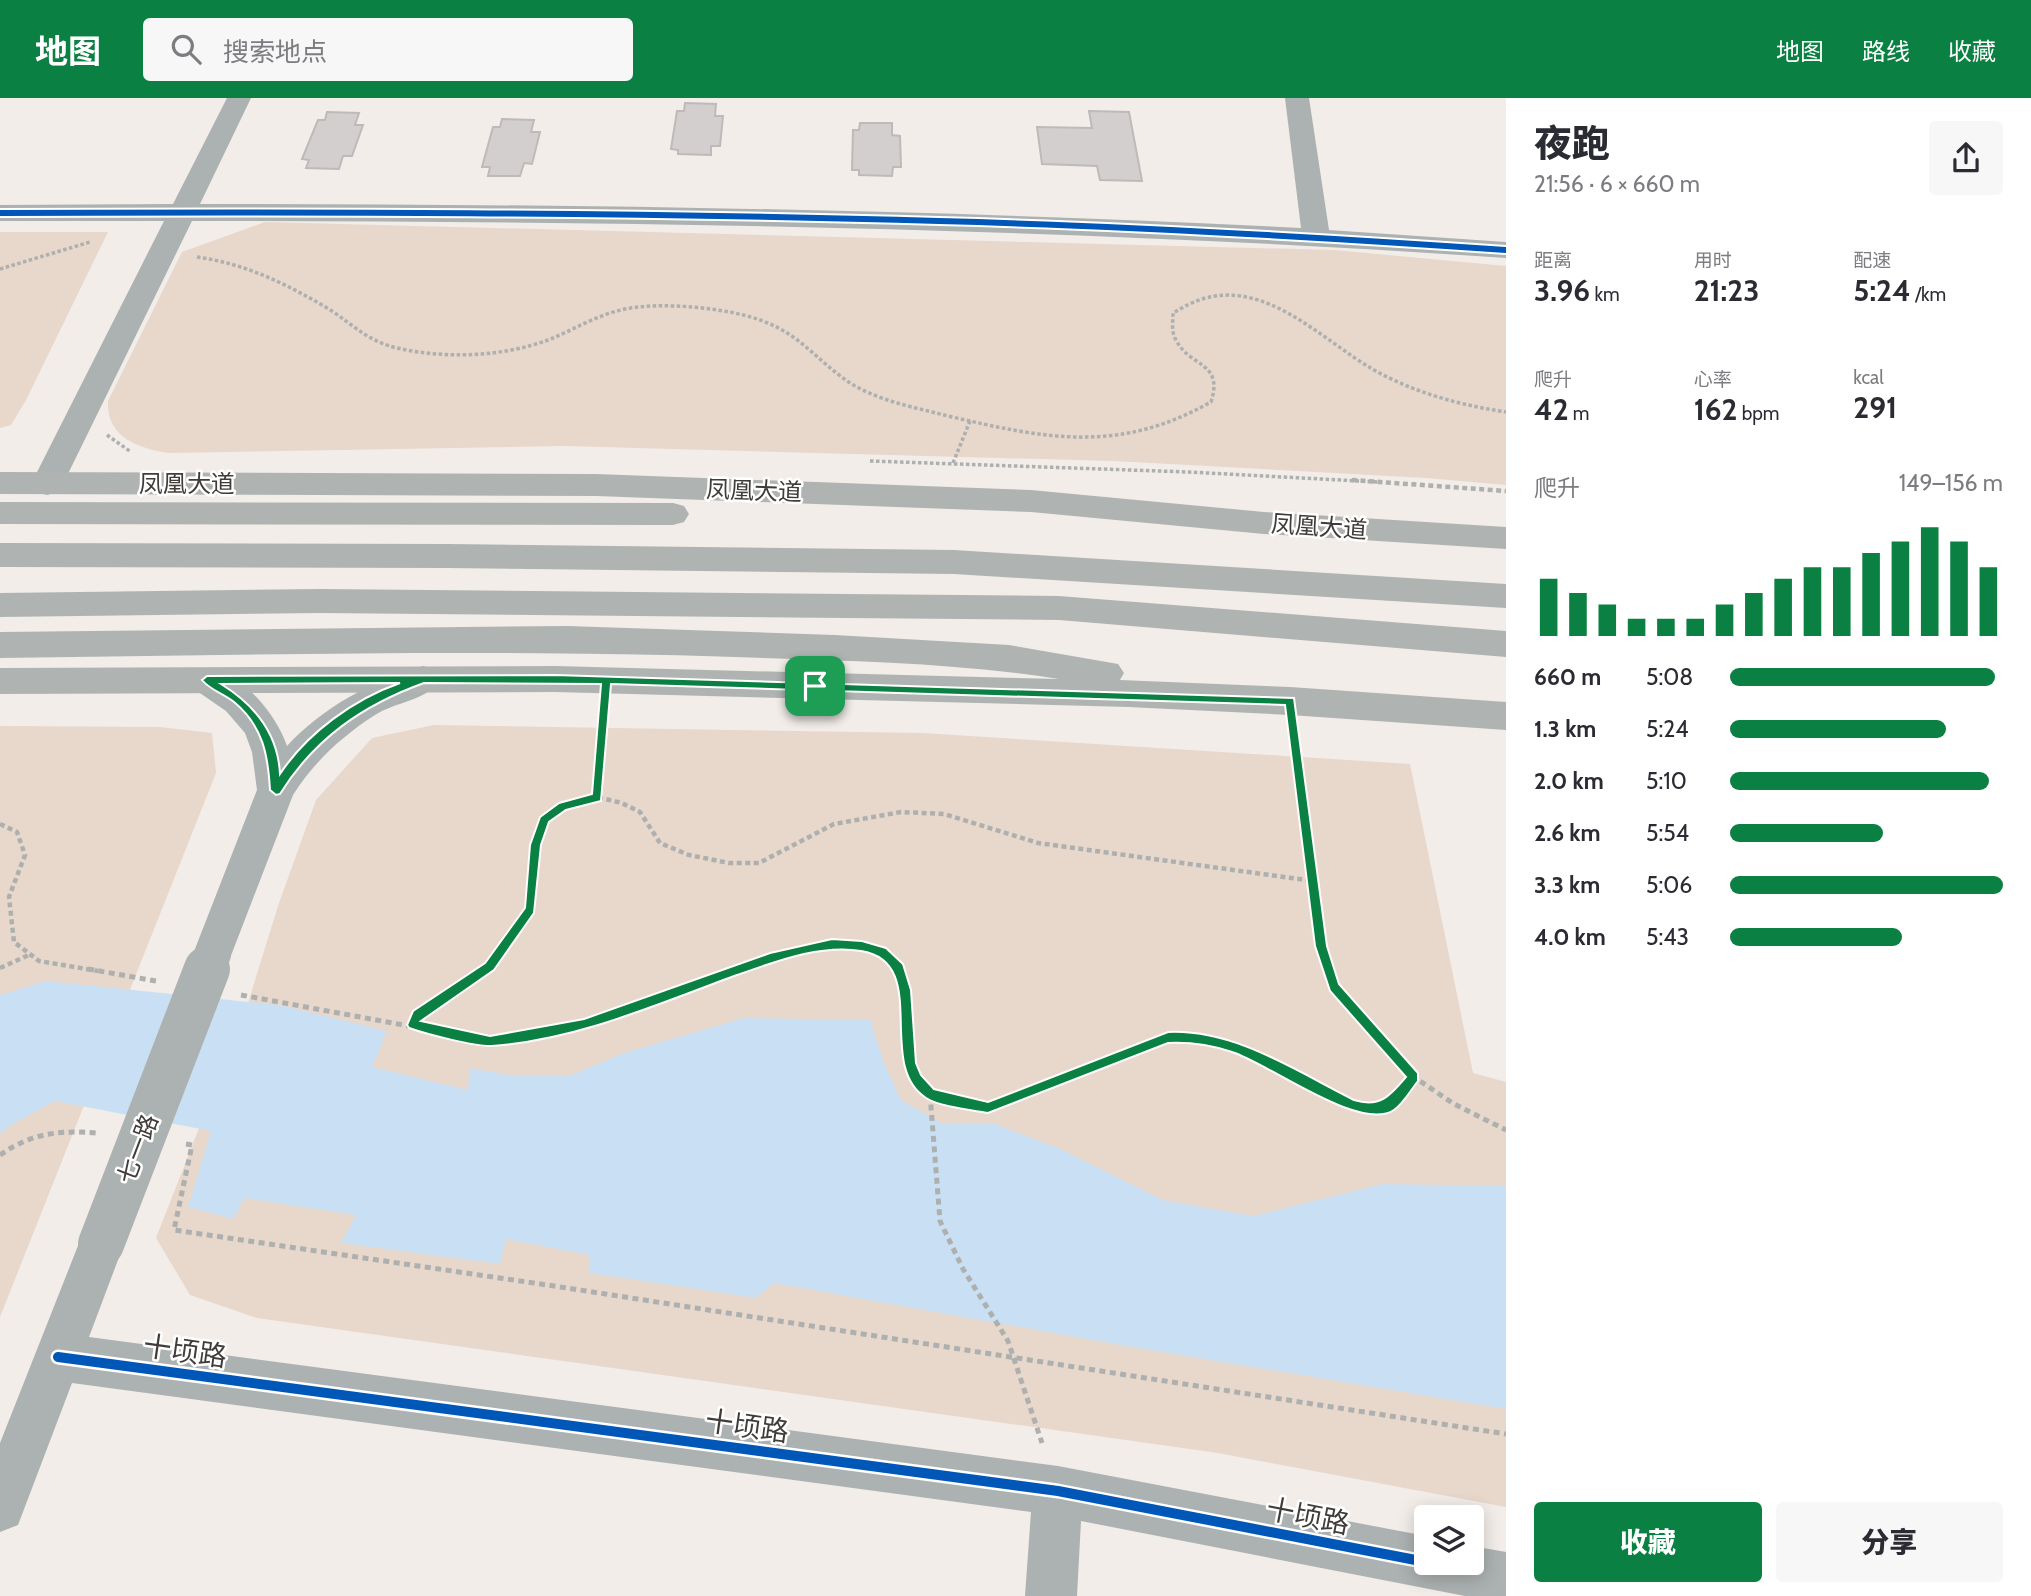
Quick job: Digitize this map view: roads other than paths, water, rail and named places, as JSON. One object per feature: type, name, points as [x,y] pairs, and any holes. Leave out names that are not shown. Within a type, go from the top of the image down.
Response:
[{"type":"main road","name":"凤凰大道","points":[[0,484],[596,485],[1031,500],[1264,523],[1506,538]]},
{"type":"main road","points":[[0,513],[591,512],[1264,523]]},
{"type":"main road","points":[[0,555],[448,556],[954,562],[1506,596]]},
{"type":"main road","points":[[0,605],[320,601],[1059,608],[1506,644]]},
{"type":"main road","points":[[0,645],[567,639],[835,648],[1009,658],[1290,701]]},
{"type":"main road","points":[[0,681],[606,680],[1128,694],[1290,701],[1506,716]]},
{"type":"street","points":[[47,484],[239,98]]},
{"type":"street","points":[[1297,98],[1316,235]]},
{"type":"street","points":[[0,213],[182,212],[919,219],[1316,235],[1506,250]]},
{"type":"street","points":[[207,680],[238,699],[261,725],[274,756],[276,790]]},
{"type":"street","points":[[276,790],[292,765],[313,742],[337,722],[373,700],[423,680]]},
{"type":"street","name":"七一路","points":[[0,1507],[276,790]]},
{"type":"street","name":"十顷路","points":[[58,1357],[1058,1491],[1414,1560]]},
{"type":"street","points":[[1051,1596],[1058,1491]]},
{"type":"street","name":"十顷路","points":[[1484,1574],[1506,1578]]},
{"type":"water","points":[[46,981],[279,1005],[387,1031],[372,1067],[468,1090],[470,1068],[509,1075],[569,1076],[624,1053],[744,1018],[870,1020],[884,1063],[901,1100],[941,1123],[992,1123],[1058,1148],[1163,1200],[1253,1216],[1383,1184],[1506,1186],[1506,1409],[1126,1346],[774,1283],[756,1298],[590,1273],[590,1255],[506,1239],[500,1264],[341,1243],[356,1215],[244,1198],[234,1219],[188,1207],[211,1131],[55,1101],[9,1126],[0,1134],[0,995]]}]
